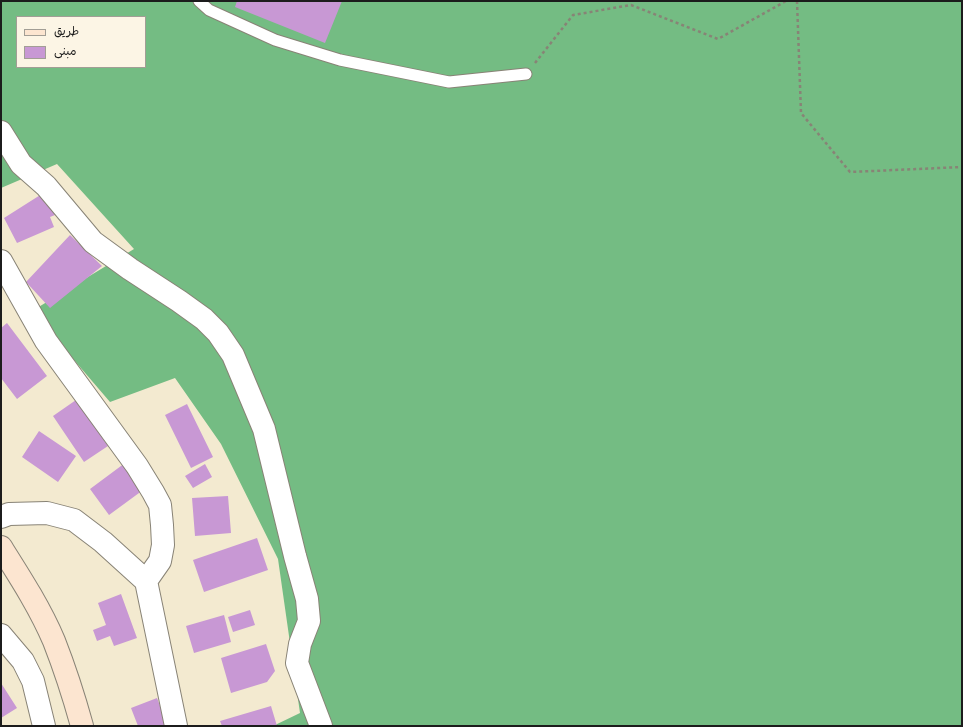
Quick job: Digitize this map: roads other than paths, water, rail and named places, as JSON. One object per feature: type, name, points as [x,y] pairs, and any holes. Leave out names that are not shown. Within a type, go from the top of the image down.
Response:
[{"type":"main road","points":[[1,547],[23,581],[54,640],[71,688],[82,726]]},
{"type":"street","points":[[1,132],[21,164],[46,186],[92,242],[204,319],[218,333],[233,355],[264,429],[307,599],[309,621],[300,644],[297,663],[321,726]]},
{"type":"street","points":[[1,261],[46,341],[137,466],[160,505],[163,544],[160,560],[146,581]]},
{"type":"street","points":[[1,517],[9,514],[47,513],[74,520],[104,542],[146,581],[176,726]]},
{"type":"street","points":[[1,635],[23,661],[33,681],[44,726]]},
{"type":"lane","points":[[199,1],[209,10],[275,40],[340,60],[449,82],[526,74]]}]
